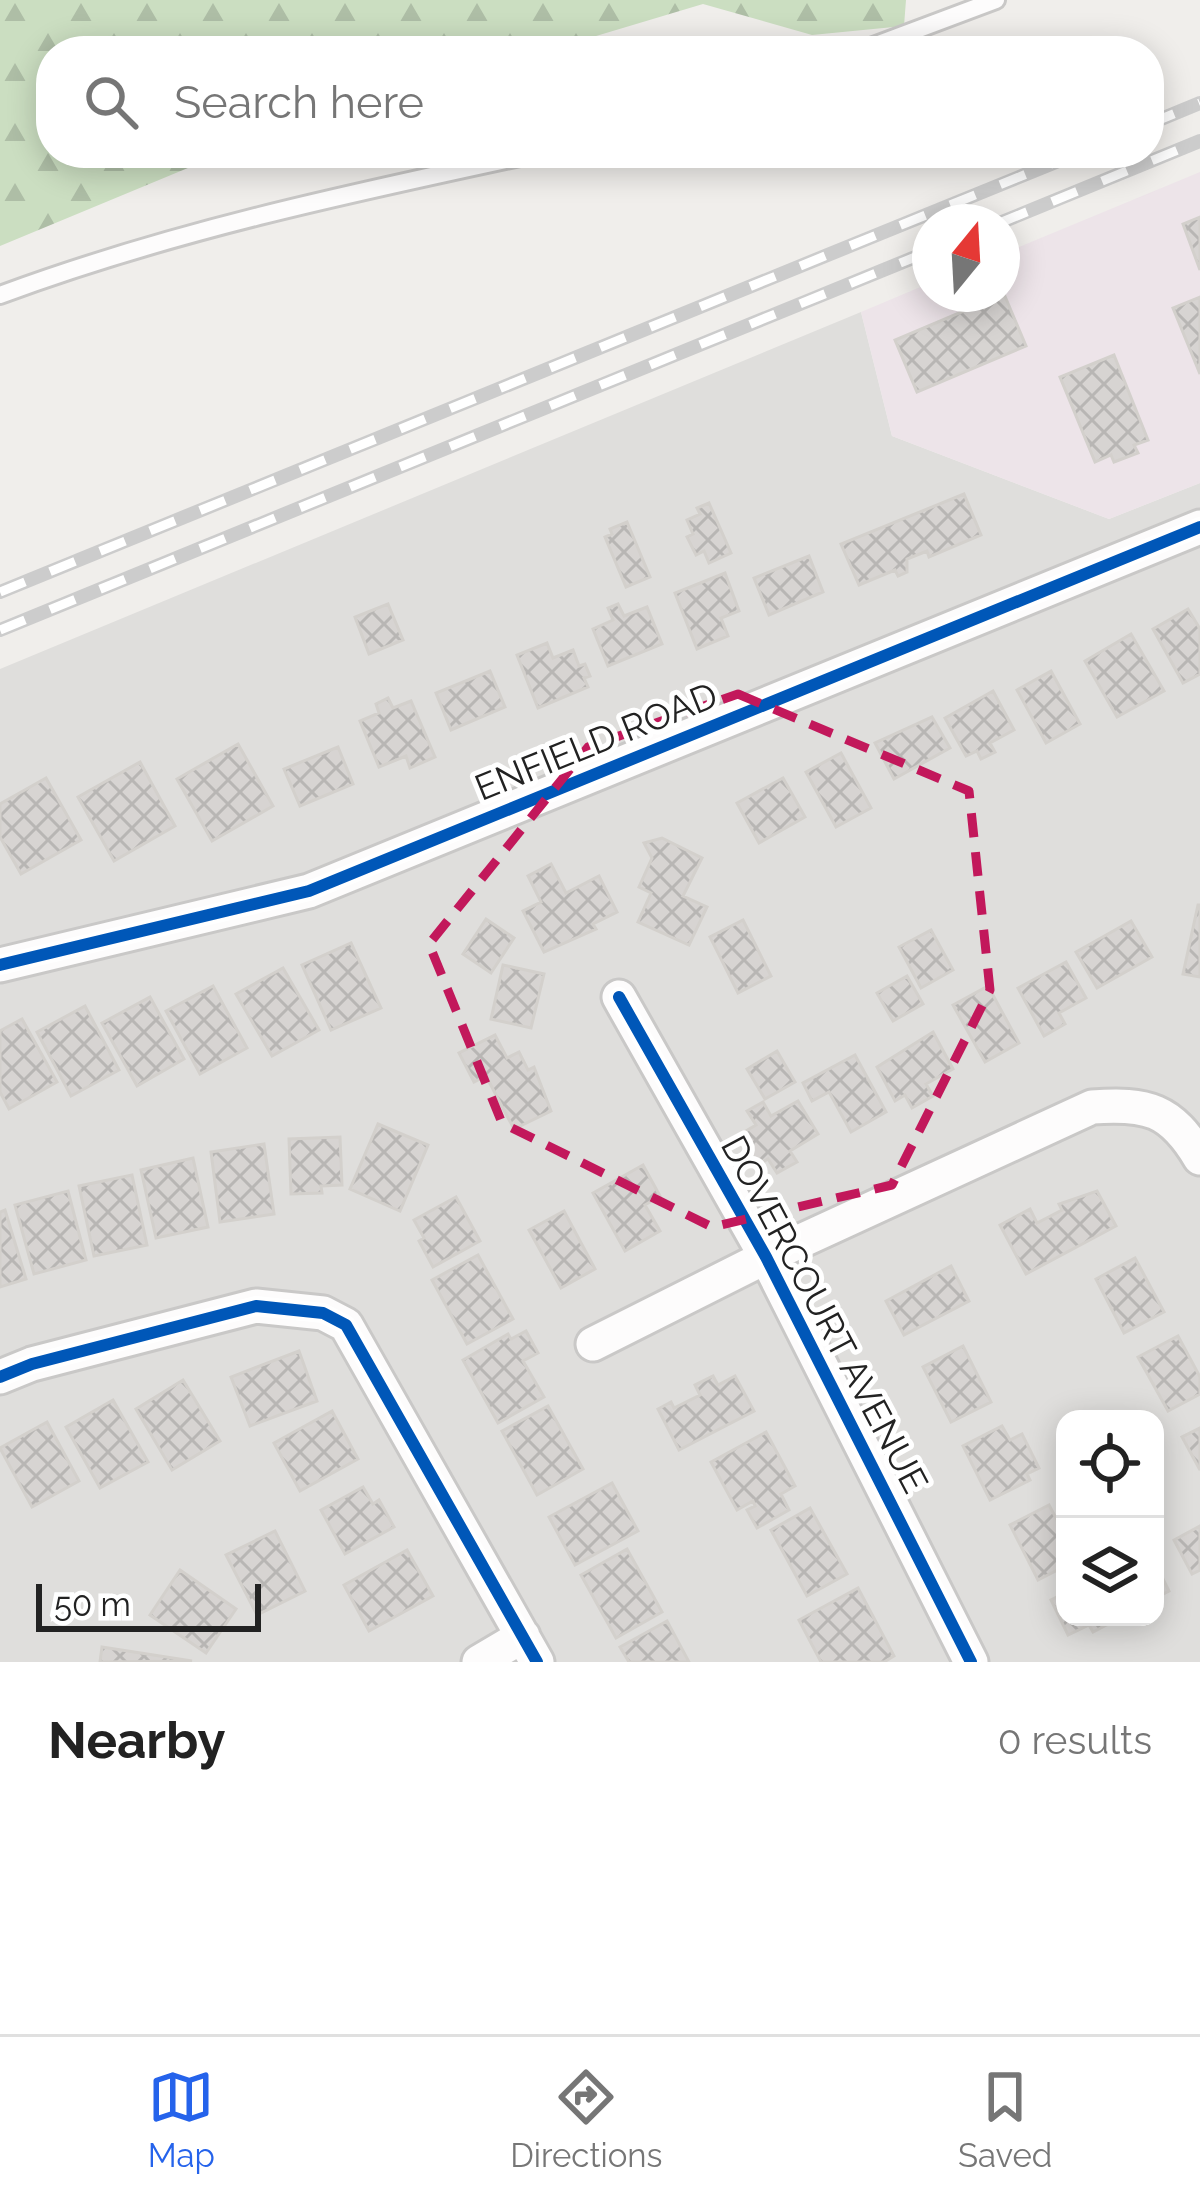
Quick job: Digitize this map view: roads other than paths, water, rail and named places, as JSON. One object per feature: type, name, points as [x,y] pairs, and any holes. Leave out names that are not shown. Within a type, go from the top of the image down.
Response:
[{"type":"street","name":"ENFIELD ROAD","points":[[0,964],[309,891],[1200,527]]},
{"type":"street","name":"DOVERCOURT AVENUE","points":[[619,997],[766,1257],[971,1662]]},
{"type":"street","points":[[593,1344],[766,1257],[1092,1108],[1138,1104],[1182,1127],[1200,1158]]},
{"type":"street","points":[[0,1377],[32,1364],[256,1306],[323,1313],[346,1325],[530,1649],[479,1662]]},
{"type":"lane","points":[[900,36],[996,0]]},
{"type":"lane","points":[[0,295],[101,258],[249,217],[470,168]]},
{"type":"railway","points":[[1164,118],[1200,103]]},
{"type":"railway","points":[[1164,156],[1200,141]]},
{"type":"railway","points":[[0,592],[1041,168]]},
{"type":"railway","points":[[1020,215],[1134,168]]},
{"type":"railway","points":[[0,630],[912,258]]}]
